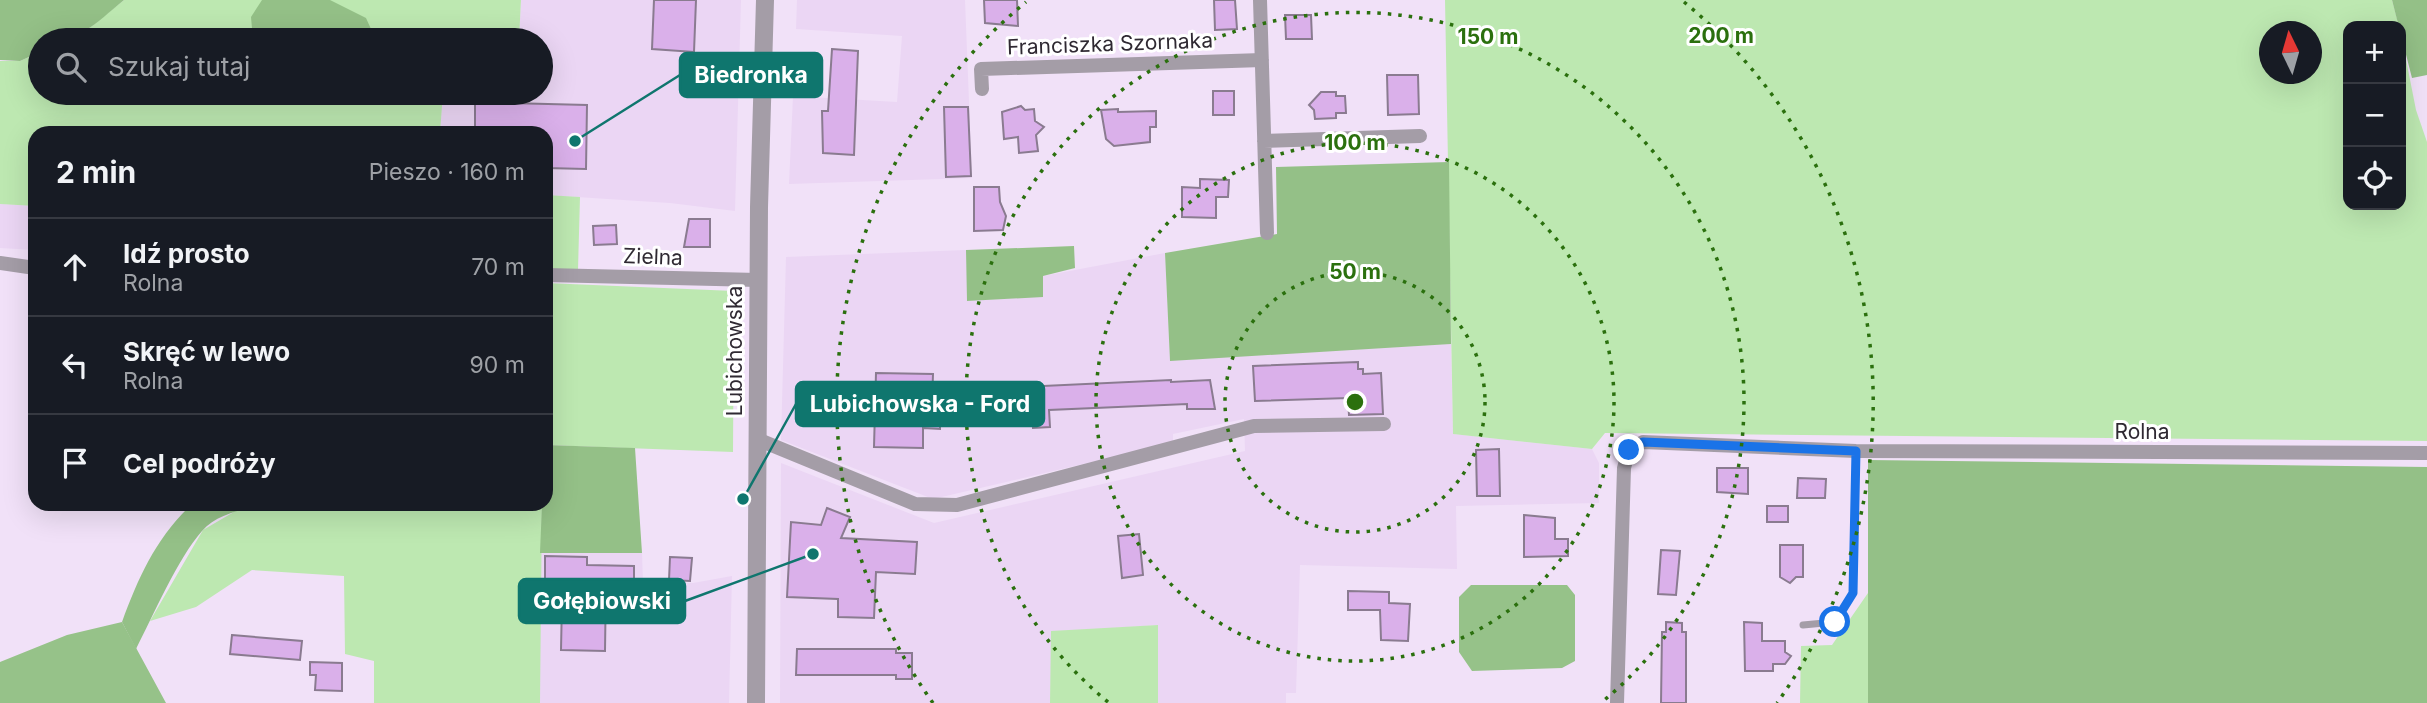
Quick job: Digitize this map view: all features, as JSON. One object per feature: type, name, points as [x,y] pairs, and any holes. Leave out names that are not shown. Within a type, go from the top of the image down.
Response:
[{"type":"street","name":"Lubichowska","points":[[756,703],[758,281],[765,0]]},
{"type":"street","points":[[1261,0],[1267,233]]},
{"type":"street","name":"Franciszka Szornaka","points":[[982,89],[981,69],[1262,60]]},
{"type":"street","points":[[1264,141],[1420,136]]},
{"type":"street","points":[[0,263],[28,267]]},
{"type":"street","name":"Zielna","points":[[553,275],[758,281]]},
{"type":"street","points":[[757,439],[915,504],[937,506],[996,495],[1254,426],[1384,424]]},
{"type":"street","name":"Rolna","points":[[1617,703],[1624,468],[1629,450],[1643,442],[1856,451],[2427,453]]},
{"type":"lane","points":[[1803,625],[1835,622],[1853,593],[1856,451]]},
{"type":"shaded area","points":[[0,0],[124,0],[89,28],[28,28],[28,57],[20,61],[0,60]]},
{"type":"shaded area","points":[[124,0],[521,0],[520,28],[89,28]]},
{"type":"shaded area","points":[[262,0],[330,0],[366,18],[371,28],[252,28],[251,17]]},
{"type":"shaded area","points":[[521,0],[741,0],[735,211],[670,203],[553,195],[553,126],[441,126],[442,105],[553,105],[553,28],[520,28]]},
{"type":"shaded area","points":[[797,0],[965,0],[972,178],[789,184],[793,96],[897,102],[902,36],[796,29]]},
{"type":"shaded area","points":[[1445,0],[2392,0],[2398,21],[2343,21],[2343,210],[2406,210],[2406,59],[2416,110],[2427,142],[2427,441],[1605,433],[1592,449],[1453,434]]},
{"type":"shaded area","points":[[2392,0],[2427,0],[2427,75],[2412,78],[2406,55],[2406,21],[2397,21]]},
{"type":"shaded area","points":[[28,57],[28,105],[442,105],[441,126],[28,126],[28,206],[0,204],[0,61],[20,61]]},
{"type":"shaded area","points":[[1449,162],[1451,344],[1170,361],[1165,253],[1277,234],[1276,167]]},
{"type":"shaded area","points":[[553,195],[580,197],[578,270],[553,269]]},
{"type":"shaded area","points":[[0,204],[28,206],[28,250],[0,248]]},
{"type":"shaded area","points":[[1074,246],[1075,268],[1043,276],[1043,297],[967,301],[966,250]]},
{"type":"shaded area","points":[[966,250],[968,301],[1043,296],[1043,276],[1165,253],[1170,360],[1451,344],[1453,434],[1592,449],[1599,463],[1599,503],[1456,506],[1457,569],[1300,565],[1296,693],[1286,693],[1286,703],[1158,703],[1158,625],[1052,632],[1050,703],[780,703],[781,463],[934,523],[1245,451],[1244,419],[1173,434],[1173,443],[933,499],[781,440],[786,257]]},
{"type":"shaded area","points":[[553,283],[734,291],[733,452],[553,445]]},
{"type":"shaded area","points":[[553,445],[635,448],[642,553],[540,553],[542,511],[553,511]]},
{"type":"shaded area","points":[[1868,460],[2427,467],[2427,703],[1868,703]]},
{"type":"shaded area","points":[[185,511],[238,511],[217,519],[193,542],[136,649],[122,622],[150,558]]},
{"type":"shaded area","points":[[236,511],[542,511],[540,703],[374,703],[374,661],[345,654],[344,576],[252,570],[196,607],[150,621],[203,530]]},
{"type":"shaded area","points":[[540,553],[642,553],[643,582],[693,583],[732,576],[729,703],[540,703]]},
{"type":"shaded area","points":[[1471,585],[1567,585],[1575,595],[1575,661],[1562,668],[1472,671],[1459,652],[1459,597]]},
{"type":"shaded area","points":[[1868,593],[1868,703],[1800,703],[1801,646],[1832,645]]},
{"type":"shaded area","points":[[122,622],[166,703],[0,703],[0,662],[67,635]]},
{"type":"shaded area","points":[[1158,625],[1158,703],[1050,703],[1051,631]]},
{"type":"building","points":[[654,0],[696,0],[694,52],[652,49]]},
{"type":"building","points":[[984,0],[1017,0],[1018,26],[985,23]]},
{"type":"building","points":[[1214,0],[1235,0],[1237,29],[1215,30]]},
{"type":"building","points":[[1285,15],[1311,15],[1312,39],[1286,39]]},
{"type":"building","points":[[832,49],[858,51],[854,155],[823,153],[822,111],[828,111]]},
{"type":"building","points":[[1387,75],[1418,75],[1419,114],[1388,115]]},
{"type":"building","points":[[1213,91],[1234,91],[1234,115],[1213,115]]},
{"type":"building","points":[[1321,92],[1336,92],[1336,96],[1345,96],[1346,113],[1336,113],[1336,118],[1315,119],[1314,110],[1309,105]]},
{"type":"building","points":[[475,105],[587,105],[586,169],[553,168],[553,126],[475,126]]},
{"type":"building","points":[[1021,106],[1025,110],[1034,109],[1035,121],[1044,127],[1036,135],[1038,151],[1019,153],[1018,137],[1004,139],[1002,112]]},
{"type":"building","points":[[944,107],[968,107],[971,176],[946,177]]},
{"type":"building","points":[[1118,109],[1118,112],[1156,111],[1156,127],[1150,127],[1150,142],[1114,146],[1106,139],[1101,110]]},
{"type":"building","points":[[1200,179],[1229,180],[1228,197],[1216,197],[1216,218],[1182,217],[1182,187],[1200,188]]},
{"type":"building","points":[[974,187],[999,187],[1000,202],[1006,216],[1003,230],[974,231]]},
{"type":"building","points":[[689,219],[710,219],[710,247],[684,247]]},
{"type":"building","points":[[616,225],[617,244],[594,245],[593,226]]},
{"type":"building","points":[[1358,362],[1358,369],[1363,369],[1363,374],[1381,373],[1383,414],[1349,415],[1348,398],[1255,401],[1253,366]]},
{"type":"building","points":[[876,373],[933,374],[932,405],[940,405],[940,429],[923,428],[923,448],[874,447]]},
{"type":"building","points":[[1210,380],[1215,409],[1187,409],[1187,404],[1049,410],[1050,427],[1033,428],[1032,411],[998,413],[997,388]]},
{"type":"building","points":[[1499,449],[1500,496],[1477,496],[1476,450]]},
{"type":"building","points":[[1717,468],[1748,468],[1748,494],[1717,492]]},
{"type":"building","points":[[1798,478],[1826,479],[1825,498],[1797,498]]},
{"type":"building","points":[[1767,506],[1788,506],[1788,522],[1767,522]]},
{"type":"building","points":[[827,508],[850,517],[841,538],[917,542],[915,574],[876,572],[874,618],[838,617],[838,599],[787,597],[791,522],[821,525]]},
{"type":"building","points":[[1524,515],[1555,518],[1555,539],[1568,539],[1568,556],[1524,557]]},
{"type":"building","points":[[1139,534],[1143,575],[1122,578],[1118,536]]},
{"type":"building","points":[[1780,545],[1803,545],[1803,577],[1796,577],[1790,583],[1780,577]]},
{"type":"building","points":[[1661,550],[1680,551],[1676,595],[1658,594]]},
{"type":"building","points":[[545,556],[587,557],[587,565],[634,566],[634,580],[606,579],[605,651],[561,650],[562,601],[540,600],[542,584],[545,584]]},
{"type":"building","points":[[670,557],[692,558],[690,581],[669,580]]},
{"type":"building","points":[[1348,591],[1389,592],[1389,603],[1410,604],[1408,641],[1381,640],[1380,610],[1348,610]]},
{"type":"building","points":[[1666,622],[1682,623],[1682,632],[1686,632],[1686,703],[1661,703],[1662,632],[1666,632]]},
{"type":"building","points":[[1744,622],[1762,623],[1762,641],[1785,641],[1785,652],[1791,656],[1785,664],[1773,664],[1773,671],[1745,671]]},
{"type":"building","points":[[232,635],[302,641],[300,660],[230,654]]},
{"type":"building","points":[[797,649],[896,649],[896,653],[912,653],[912,679],[896,679],[896,675],[796,675]]},
{"type":"building","points":[[310,662],[342,663],[342,691],[315,690],[316,675],[310,675]]},
{"type":"place","name":"Biedronka","points":[[575,141]]},
{"type":"place","name":"Lubichowska - Ford","points":[[743,499]]},
{"type":"place","name":"Gołębiowski","points":[[813,554]]},
{"type":"route","points":[[1629,450],[1643,442],[1856,451],[1853,593],[1835,622]]}]
